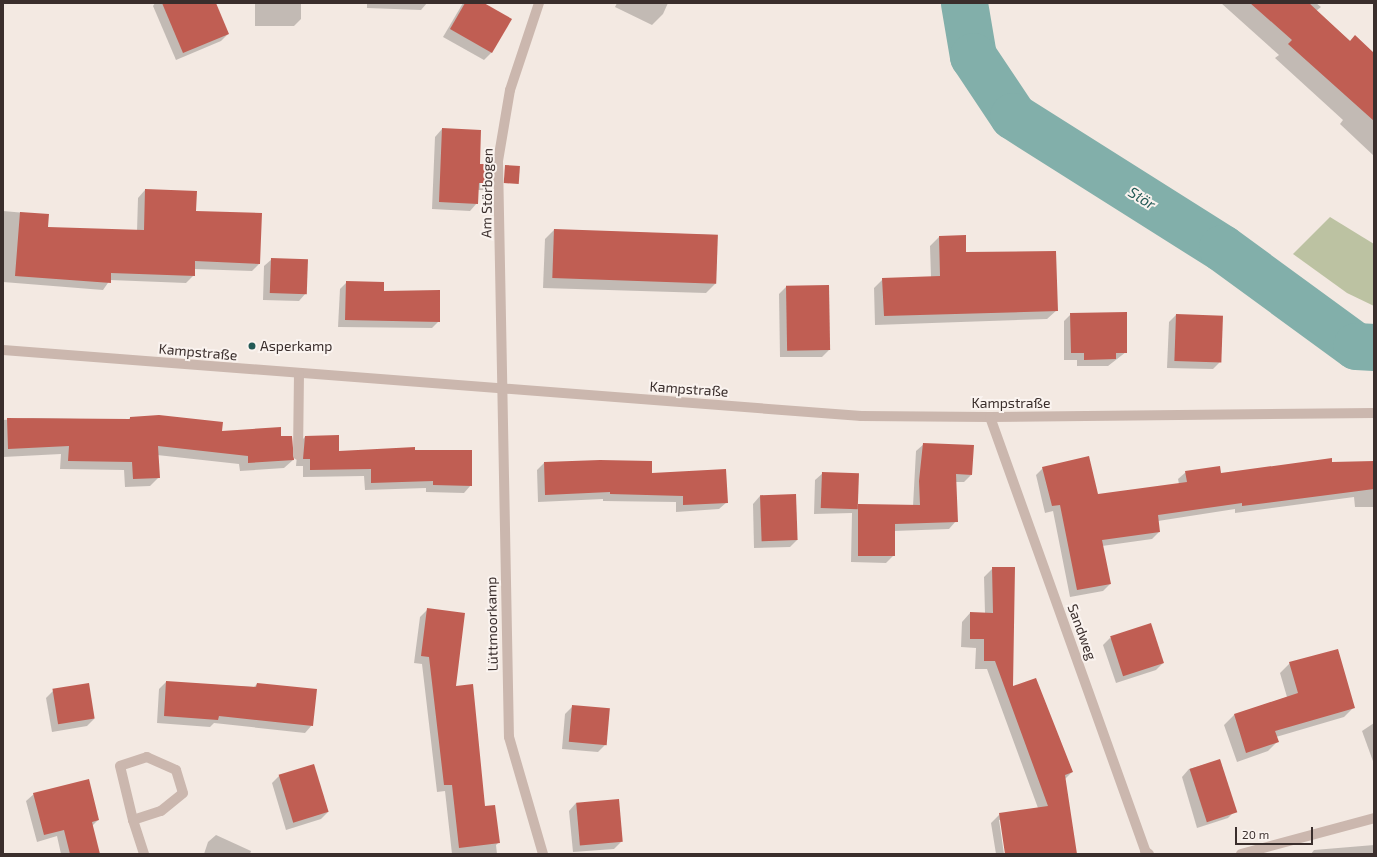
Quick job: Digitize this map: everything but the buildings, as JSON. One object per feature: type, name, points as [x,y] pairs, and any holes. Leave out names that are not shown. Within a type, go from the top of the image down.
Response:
[{"type":"street","name":"Am Störbogen","points":[[504,388],[498,161],[510,90],[539,3]]},
{"type":"street","name":"Kampstraße","points":[[3,350],[299,374],[504,388],[861,416],[990,417],[1374,413]]},
{"type":"street","points":[[298,455],[299,374]]},
{"type":"street","name":"Lüttmoorkamp","points":[[504,388],[509,737],[543,854]]},
{"type":"street","name":"Sandweg","points":[[990,417],[1142,844],[1148,854]]},
{"type":"street","points":[[133,820],[161,811],[183,793],[176,770],[147,757],[120,766],[133,820],[144,854]]},
{"type":"street","points":[[1241,854],[1374,818]]},
{"type":"green space","points":[[1330,217],[1374,244],[1374,306],[1347,293],[1293,254]]},
{"type":"waterway","name":"Stör","points":[[964,3],[973,56],[1013,116],[1222,248],[1356,346],[1374,347]]},
{"type":"place","name":"Asperkamp","points":[[252,346]]}]
